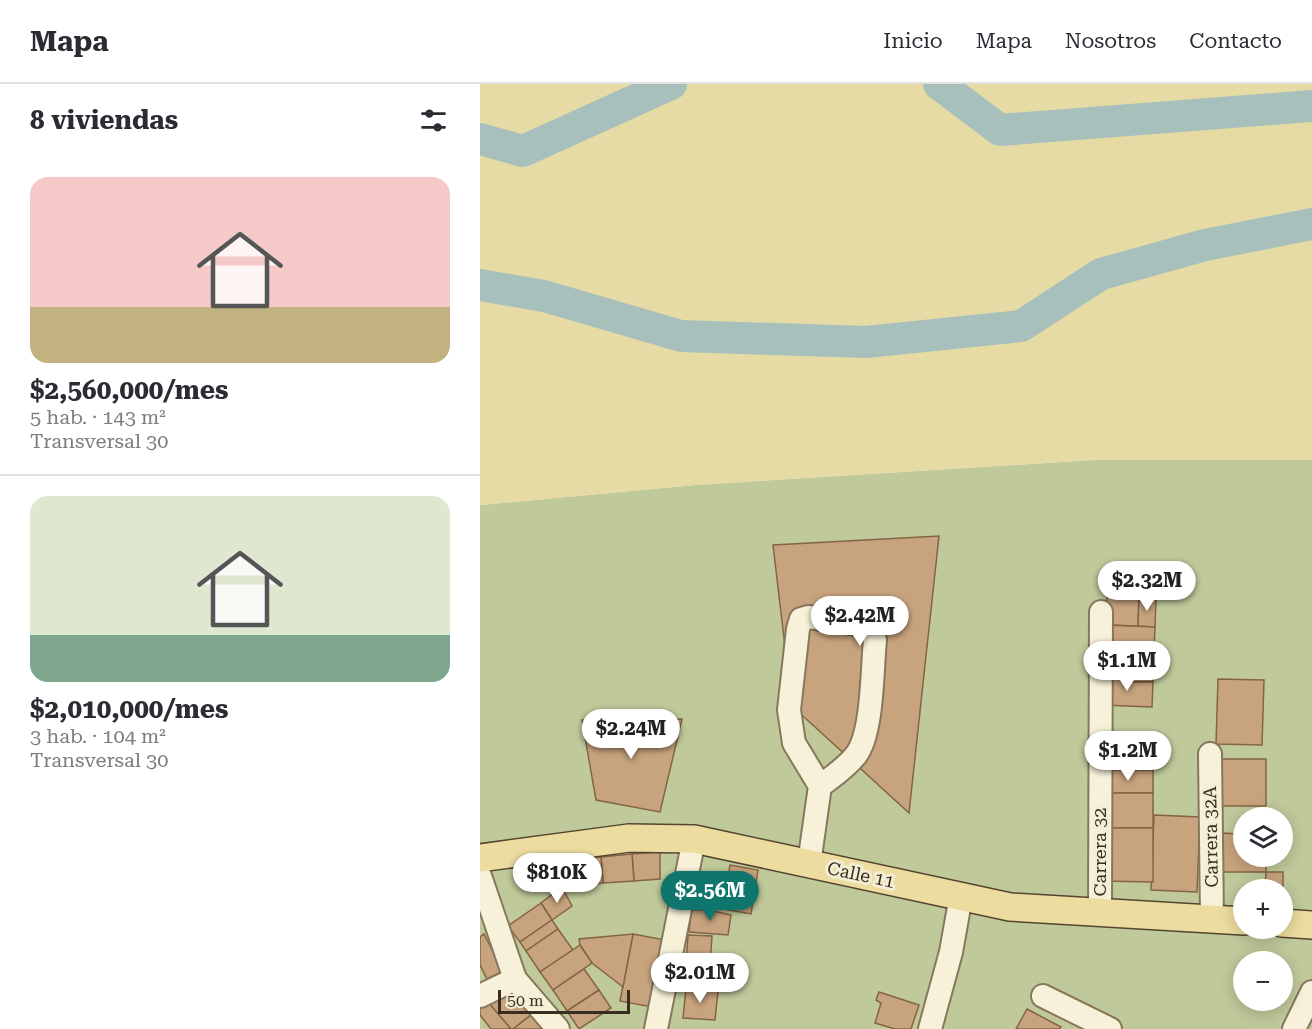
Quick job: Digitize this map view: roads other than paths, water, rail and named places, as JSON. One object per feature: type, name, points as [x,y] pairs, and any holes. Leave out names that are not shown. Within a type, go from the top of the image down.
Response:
[{"type":"main road","name":"Calle 11","points":[[480,858],[629,838],[694,838],[1010,907],[1233,920]]},
{"type":"main road","points":[[1293,924],[1312,925]]},
{"type":"street","name":"Carrera 32","points":[[1100,912],[1101,612]]},
{"type":"street","points":[[809,864],[820,786],[794,743],[789,710],[798,629],[801,619],[808,617],[867,625],[872,629],[875,640],[867,727],[857,754],[820,786]]},
{"type":"street","name":"Carrera 32A","points":[[1210,754],[1212,919]]},
{"type":"street","points":[[656,1029],[694,838]]},
{"type":"street","points":[[480,876],[515,979],[558,1029]]},
{"type":"street","points":[[930,1029],[951,952],[961,896]]},
{"type":"street","points":[[480,996],[515,979]]},
{"type":"street","points":[[1294,1029],[1312,992]]},
{"type":"street","points":[[1043,996],[1097,1026]]},
{"type":"waterway","points":[[480,139],[523,151],[671,84]]},
{"type":"waterway","points":[[939,84],[1000,130],[1312,106]]},
{"type":"waterway","points":[[480,285],[544,296],[681,336],[866,342],[1021,326],[1101,274],[1205,245],[1312,224]]}]
